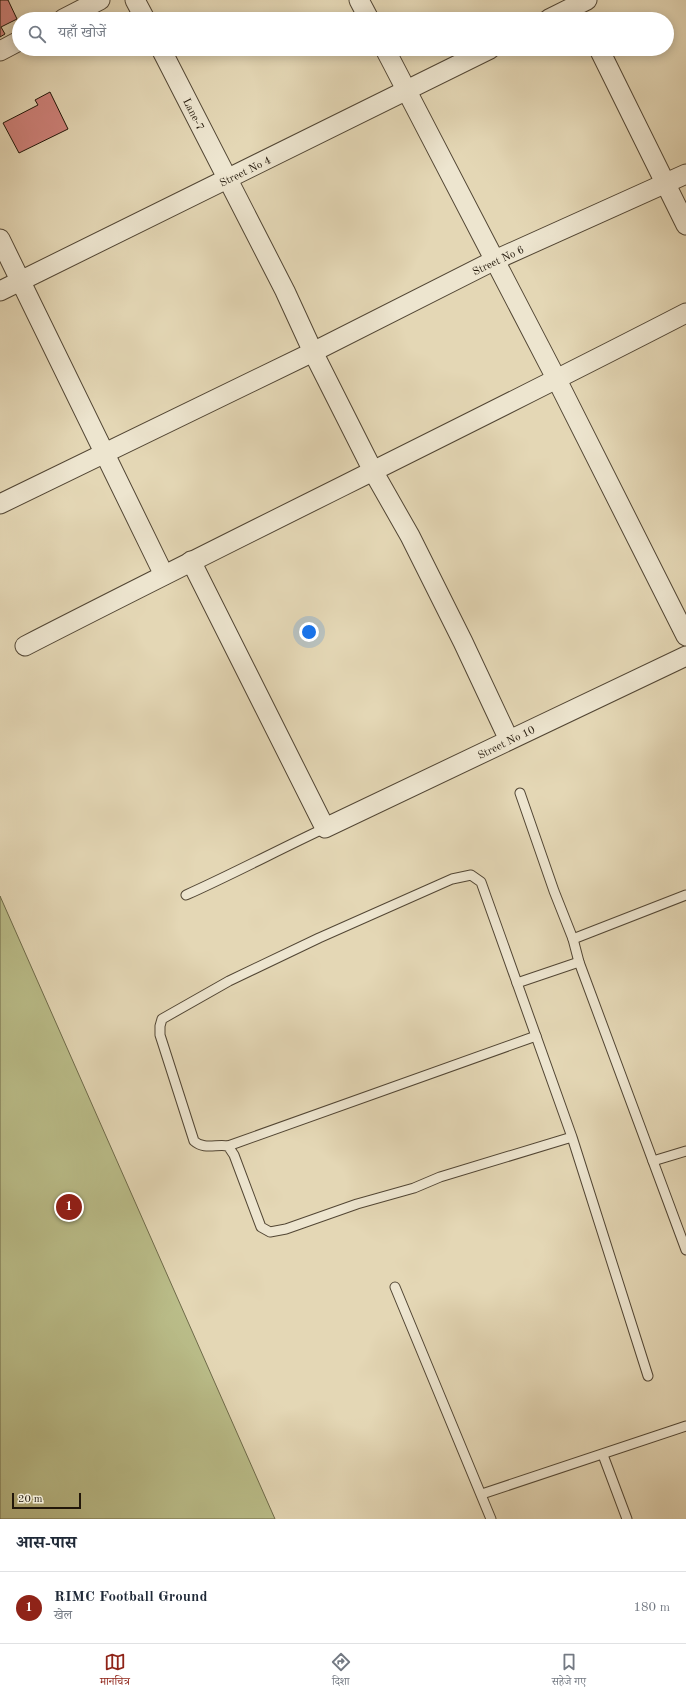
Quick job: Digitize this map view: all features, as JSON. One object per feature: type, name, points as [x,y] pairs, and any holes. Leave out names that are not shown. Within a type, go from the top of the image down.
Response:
[{"type":"street","points":[[76,12],[100,0]]},
{"type":"street","points":[[135,0],[141,12]]},
{"type":"street","points":[[359,0],[365,12]]},
{"type":"street","points":[[566,12],[580,6]]},
{"type":"street","points":[[0,51],[12,45]]},
{"type":"street","name":"Lane-7","points":[[165,56],[285,291],[313,352],[373,471],[410,536],[463,642],[508,740]]},
{"type":"street","points":[[389,56],[557,380],[686,636]]},
{"type":"street","name":"Street No 4","points":[[0,291],[21,282],[476,56]]},
{"type":"street","points":[[602,56],[686,225]]},
{"type":"street","name":"Street No 6","points":[[0,504],[104,452],[313,352],[495,260],[686,174]]},
{"type":"street","points":[[0,239],[164,575]]},
{"type":"street","points":[[25,646],[191,561],[557,380],[686,313]]},
{"type":"street","points":[[191,561],[325,828]]},
{"type":"street","name":"Street No 10","points":[[325,828],[686,656]]},
{"type":"lane","points":[[520,793],[554,891],[573,939],[579,962],[686,1250]]},
{"type":"lane","points":[[186,895],[325,828]]},
{"type":"lane","points":[[536,1036],[228,1146],[220,1145],[209,1147],[199,1146],[194,1142],[160,1035],[160,1026],[162,1019],[229,981],[319,938],[452,879],[471,875],[481,882],[517,983],[536,1036],[572,1137],[648,1376]]},
{"type":"lane","points":[[573,939],[686,895]]},
{"type":"lane","points":[[517,983],[579,962]]},
{"type":"lane","points":[[228,1146],[234,1155],[261,1227],[270,1232],[286,1229],[329,1213],[414,1188],[440,1177],[572,1137]]},
{"type":"lane","points":[[653,1161],[686,1151]]},
{"type":"lane","points":[[395,1287],[482,1494],[491,1519]]},
{"type":"lane","points":[[482,1494],[686,1426]]},
{"type":"lane","points":[[603,1454],[627,1519]]},
{"type":"green space","points":[[0,896],[275,1519],[0,1519]]},
{"type":"building","points":[[0,0],[8,0],[14,12],[12,12],[12,22],[1,27],[5,34],[0,37]]},
{"type":"building","points":[[50,92],[68,129],[19,153],[3,123],[38,105],[35,100]]},
{"type":"place","name":"RIMC Football Ground","points":[[69,1207]]}]
